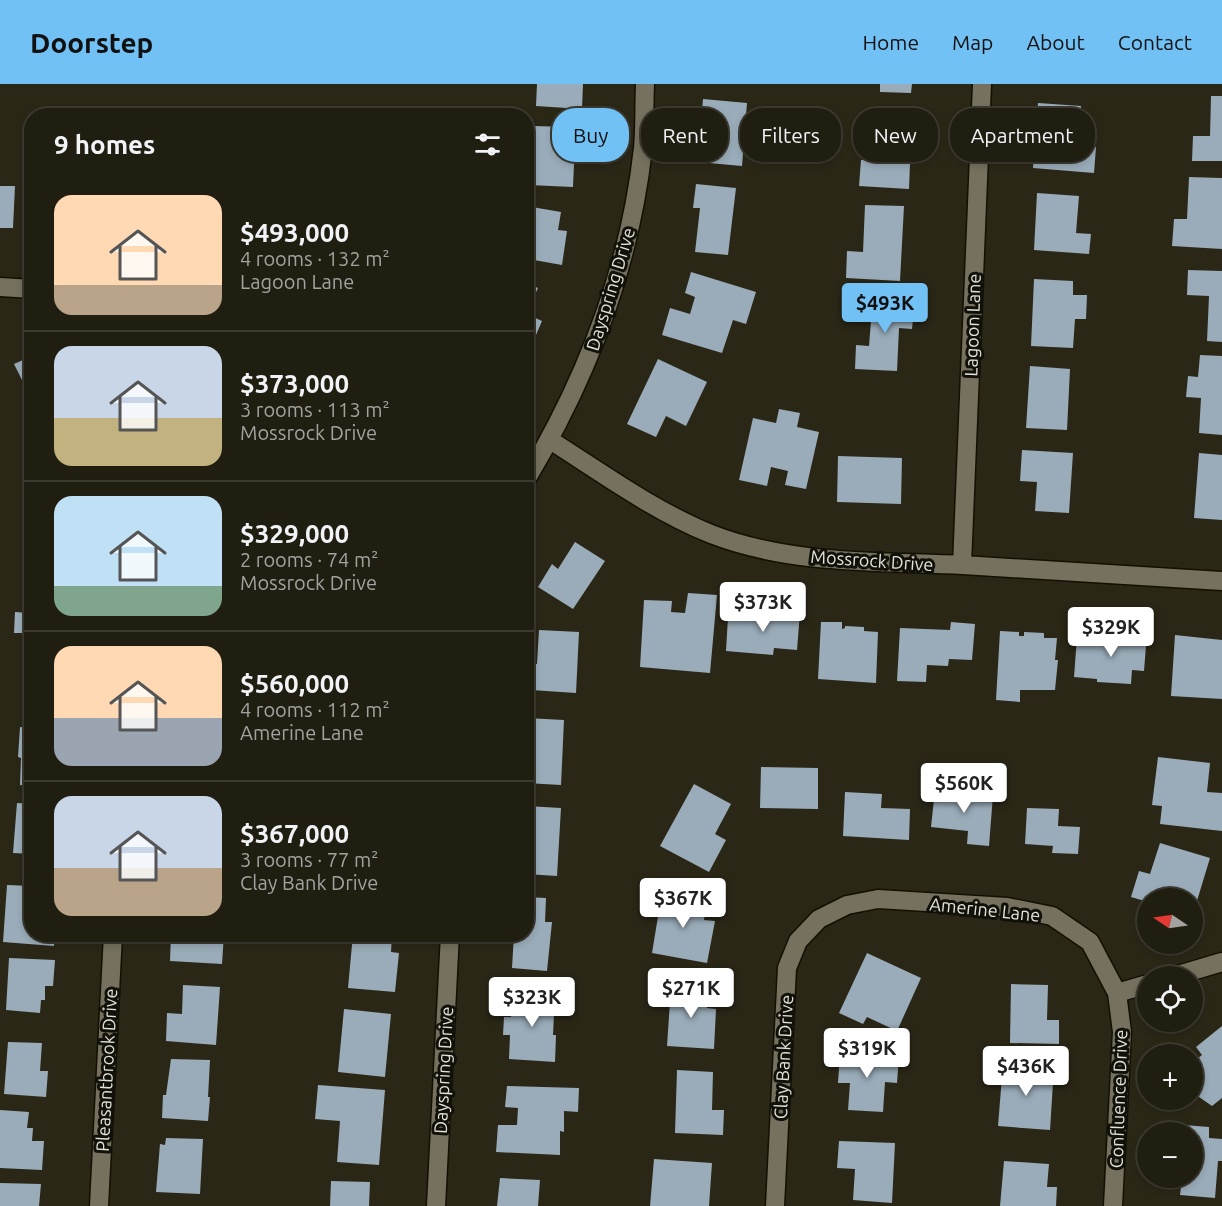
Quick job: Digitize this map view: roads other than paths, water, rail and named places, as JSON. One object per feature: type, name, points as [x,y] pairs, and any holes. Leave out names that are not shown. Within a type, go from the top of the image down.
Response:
[{"type":"street","name":"Dayspring Drive","points":[[534,467],[550,440],[588,361],[615,285],[631,220],[643,147],[645,84]]},
{"type":"street","name":"Lagoon Lane","points":[[962,565],[982,84]]},
{"type":"street","points":[[0,287],[24,288]]},
{"type":"street","name":"Mossrock Drive","points":[[550,440],[673,516],[712,534],[785,554],[852,561],[962,565],[1222,581]]},
{"type":"street","name":"Amerine Lane","points":[[819,919],[847,905],[878,899],[1007,907],[1052,916],[1090,942],[1117,993]]},
{"type":"street","name":"Clay Bank Drive","points":[[775,1206],[787,968],[798,941],[819,919]]},
{"type":"street","name":"Pleasantbrook Drive","points":[[99,1206],[113,942]]},
{"type":"street","name":"Dayspring Drive","points":[[436,1206],[450,942]]},
{"type":"street","points":[[1203,968],[1222,962]]},
{"type":"street","points":[[1117,993],[1137,987]]},
{"type":"street","name":"Confluence Drive","points":[[1113,1206],[1122,1032],[1117,993]]}]
